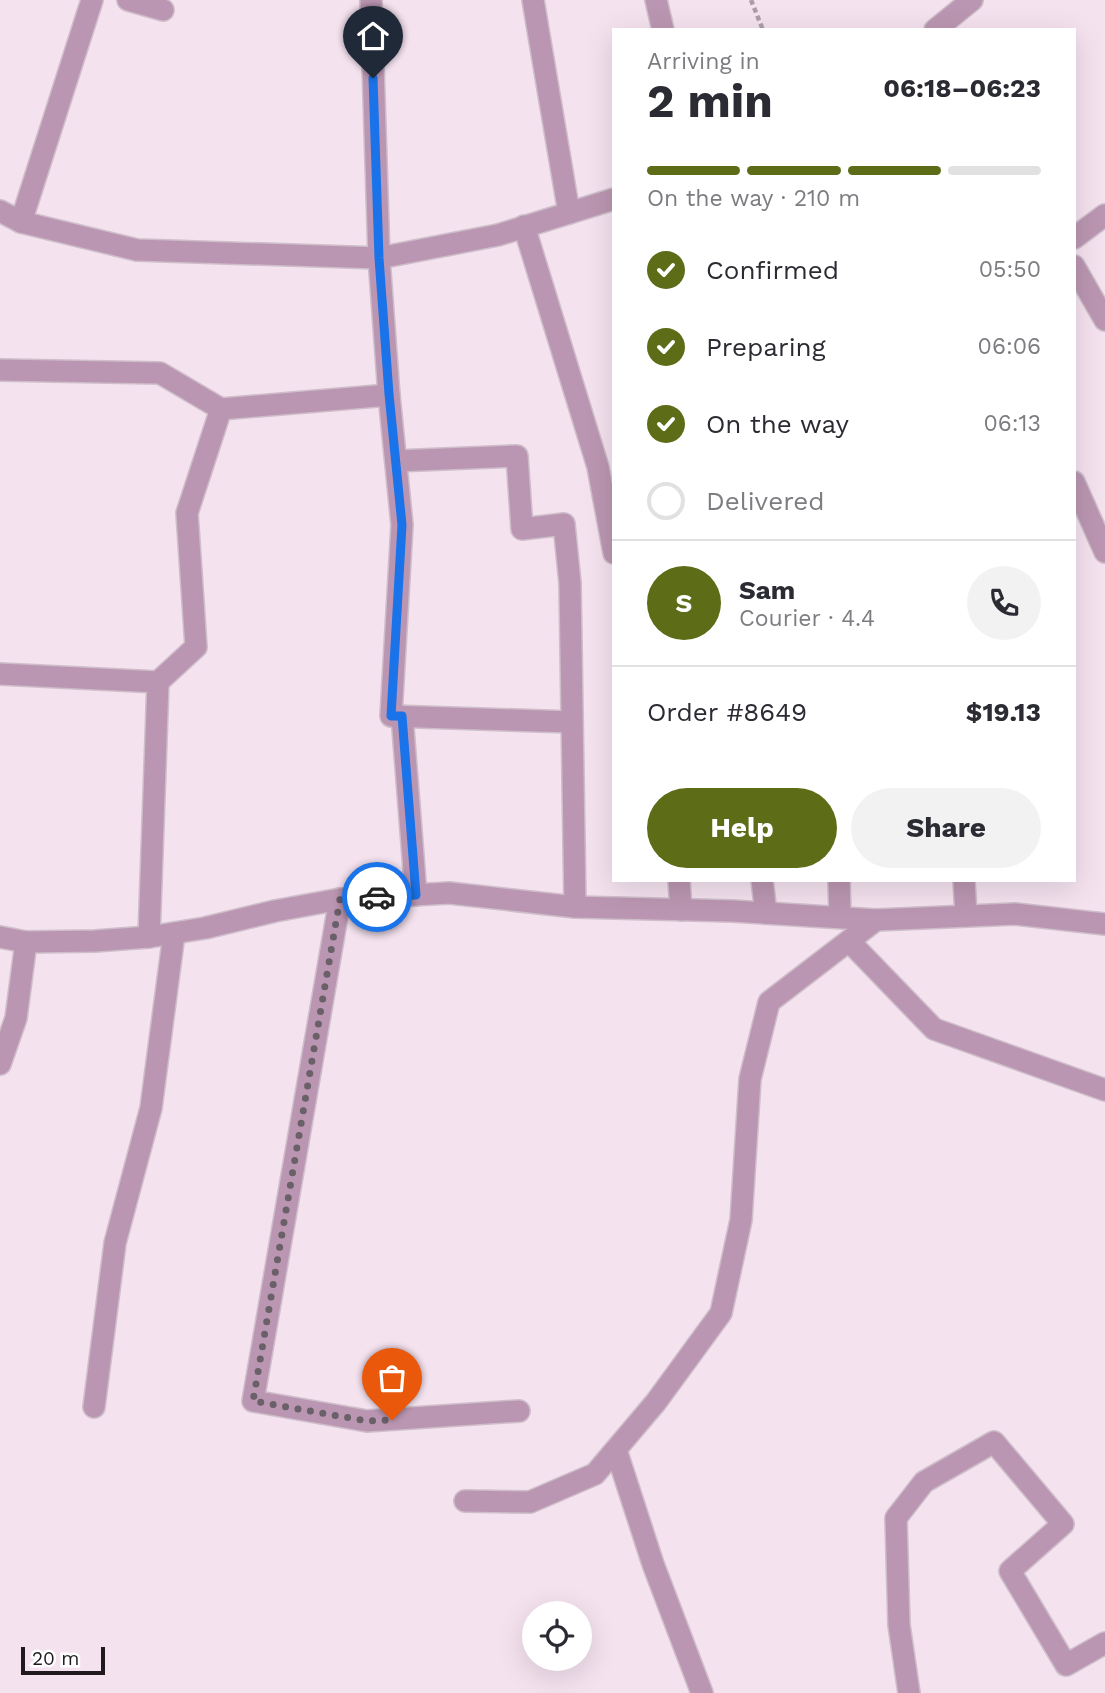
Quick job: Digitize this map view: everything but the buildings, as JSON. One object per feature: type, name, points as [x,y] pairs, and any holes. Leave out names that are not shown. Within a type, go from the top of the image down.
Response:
[{"type":"street","points":[[21,222],[92,0]]},
{"type":"street","points":[[128,0],[163,10]]},
{"type":"street","points":[[371,0],[379,258],[402,525],[391,716],[572,722]]},
{"type":"street","points":[[533,0],[569,213]]},
{"type":"street","points":[[656,0],[663,28]]},
{"type":"street","points":[[937,28],[972,0]]},
{"type":"street","points":[[0,211],[21,222],[138,250],[379,258],[498,235],[612,201]]},
{"type":"street","points":[[1076,237],[1105,215]]},
{"type":"street","points":[[524,226],[598,467],[612,542]]},
{"type":"street","points":[[1076,269],[1105,320]]},
{"type":"street","points":[[0,370],[160,373],[221,409],[389,394]]},
{"type":"street","points":[[149,937],[158,682],[196,647],[187,513],[221,409]]},
{"type":"street","points":[[396,461],[517,456],[522,529],[564,524],[570,583],[575,907]]},
{"type":"street","points":[[1076,487],[1105,552]]},
{"type":"street","points":[[0,674],[158,682]]},
{"type":"street","points":[[402,716],[416,895]]},
{"type":"street","points":[[679,882],[681,910]]},
{"type":"street","points":[[762,882],[766,913]]},
{"type":"street","points":[[839,882],[840,918]]},
{"type":"street","points":[[964,882],[966,916]]},
{"type":"street","points":[[0,937],[26,942],[149,937],[340,899],[449,893],[575,907],[766,913],[876,920],[1015,914],[1105,924]]},
{"type":"street","points":[[340,899],[253,1401],[367,1421],[519,1410]]},
{"type":"street","points":[[466,1501],[530,1502],[596,1474],[656,1402],[721,1313],[741,1220],[750,1079],[769,1003],[876,920]]},
{"type":"street","points":[[94,1407],[115,1243],[151,1108],[174,934]]},
{"type":"street","points":[[849,941],[934,1029],[1105,1090]]},
{"type":"street","points":[[0,1065],[16,1018],[26,942]]},
{"type":"street","points":[[909,1693],[899,1625],[896,1518],[924,1482],[994,1442],[1063,1524],[1010,1571],[1066,1665],[1105,1643]]},
{"type":"street","points":[[616,1450],[653,1563],[702,1693]]},
{"type":"path","points":[[751,0],[763,28]]},
{"type":"way so far","points":[[377,897],[340,899],[253,1401],[367,1421],[392,1420]]},
{"type":"route","points":[[373,78],[379,258],[402,525],[391,716],[402,716],[416,895],[377,897]]}]
